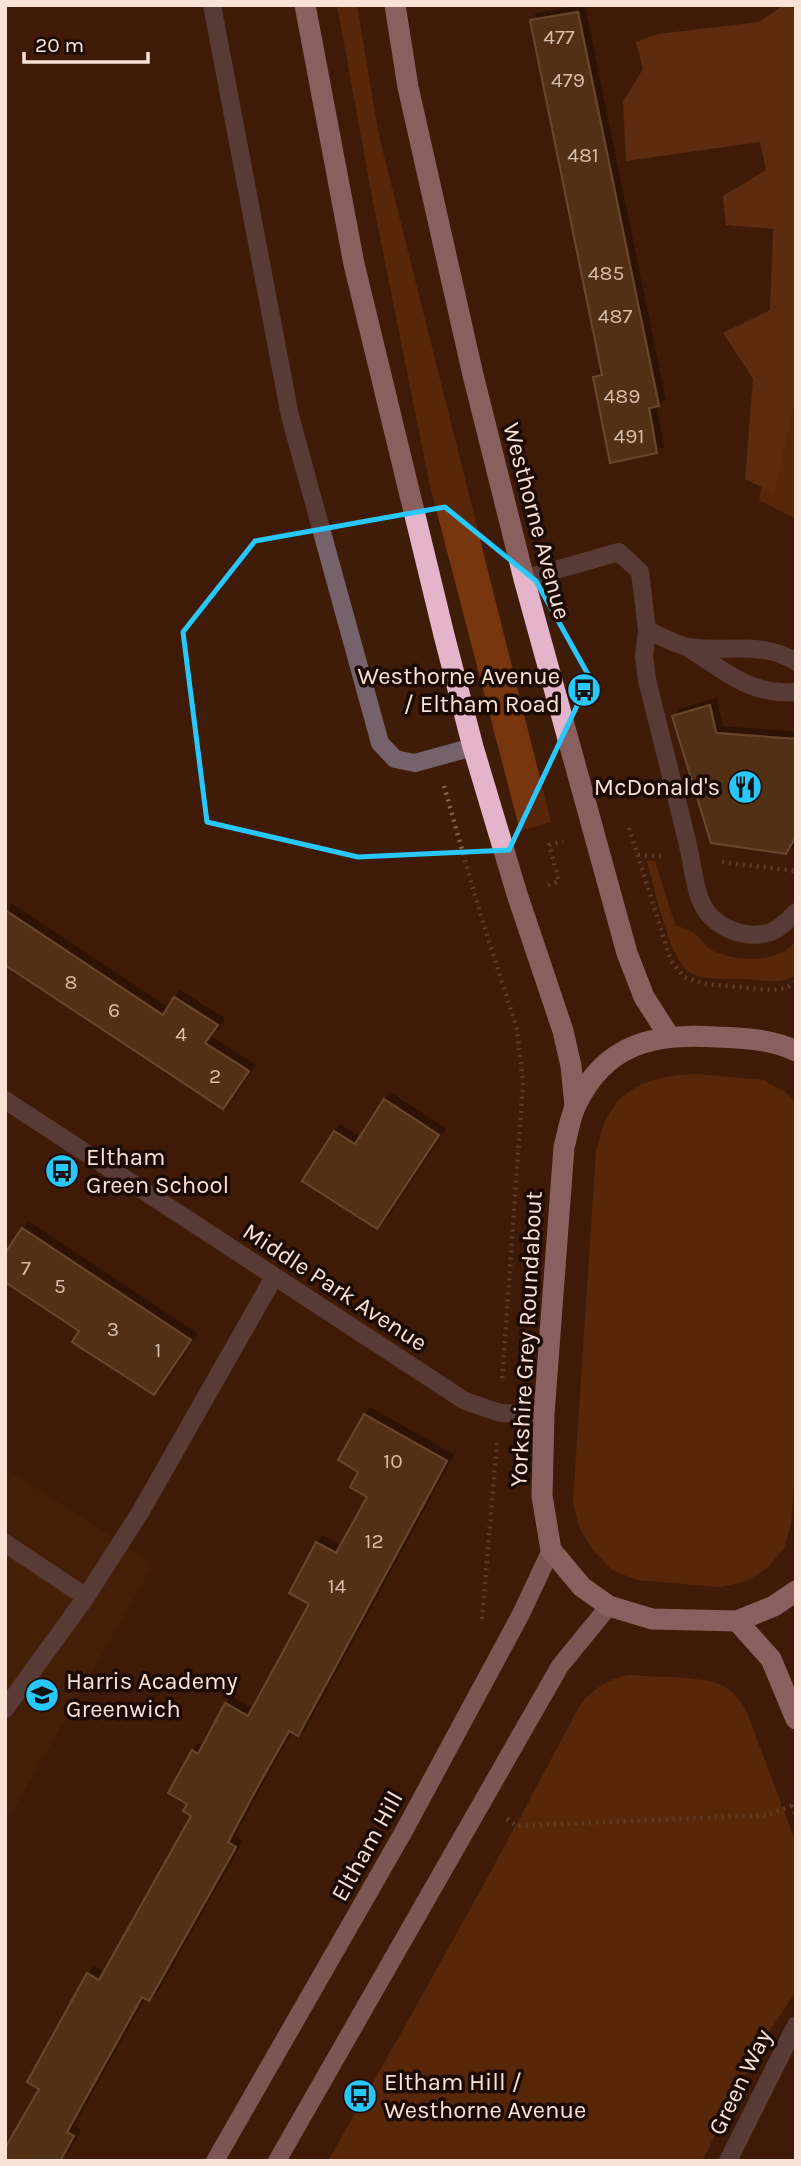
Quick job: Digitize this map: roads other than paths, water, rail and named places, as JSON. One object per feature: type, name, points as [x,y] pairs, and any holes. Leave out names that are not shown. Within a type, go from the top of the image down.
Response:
[{"type":"highway","points":[[304,5],[354,264],[473,747],[517,894],[563,1031],[571,1066],[575,1106]]},
{"type":"highway","name":"Westhorne Avenue","points":[[395,5],[408,87],[470,362],[524,579],[627,953],[644,997],[669,1036]]},
{"type":"highway","name":"Yorkshire Grey Roundabout","points":[[792,1044],[751,1038],[684,1035],[656,1038],[632,1046],[605,1065],[575,1106],[565,1147],[544,1415],[541,1496],[551,1550],[582,1587],[609,1606],[652,1619],[737,1621],[774,1606],[796,1591]]},
{"type":"highway","points":[[737,1621],[771,1659],[796,1719]]},
{"type":"main road","name":"Eltham Hill","points":[[215,2161],[404,1830],[520,1614],[551,1550]]},
{"type":"main road","points":[[277,2161],[560,1666],[609,1606]]},
{"type":"street","points":[[212,5],[290,416],[380,743],[395,759],[415,763],[473,747]]},
{"type":"street","points":[[524,579],[619,552],[640,572],[647,630],[644,656],[646,680],[700,899],[709,915],[720,925],[731,931],[750,934],[769,933],[784,925],[796,912]]},
{"type":"street","points":[[647,630],[685,646],[738,682],[760,690],[796,692]]},
{"type":"street","points":[[685,646],[709,649],[758,648],[786,656],[796,662]]},
{"type":"street","name":"Middle Park Avenue","points":[[5,1100],[465,1402],[500,1413],[544,1415]]},
{"type":"street","points":[[5,1709],[86,1597],[141,1511],[274,1276]]},
{"type":"street","points":[[5,1543],[86,1597]]},
{"type":"street","name":"Green Way","points":[[728,2161],[796,2025]]},
{"type":"place","name":"Westhorne Avenue / Eltham Road","points":[[584,690]]},
{"type":"place","name":"McDonald's","points":[[745,787]]},
{"type":"place","name":"Eltham Green School","points":[[62,1171]]},
{"type":"place","name":"Harris Academy Greenwich","points":[[42,1695]]},
{"type":"place","name":"Eltham Hill / Westhorne Avenue","points":[[360,2096]]}]
